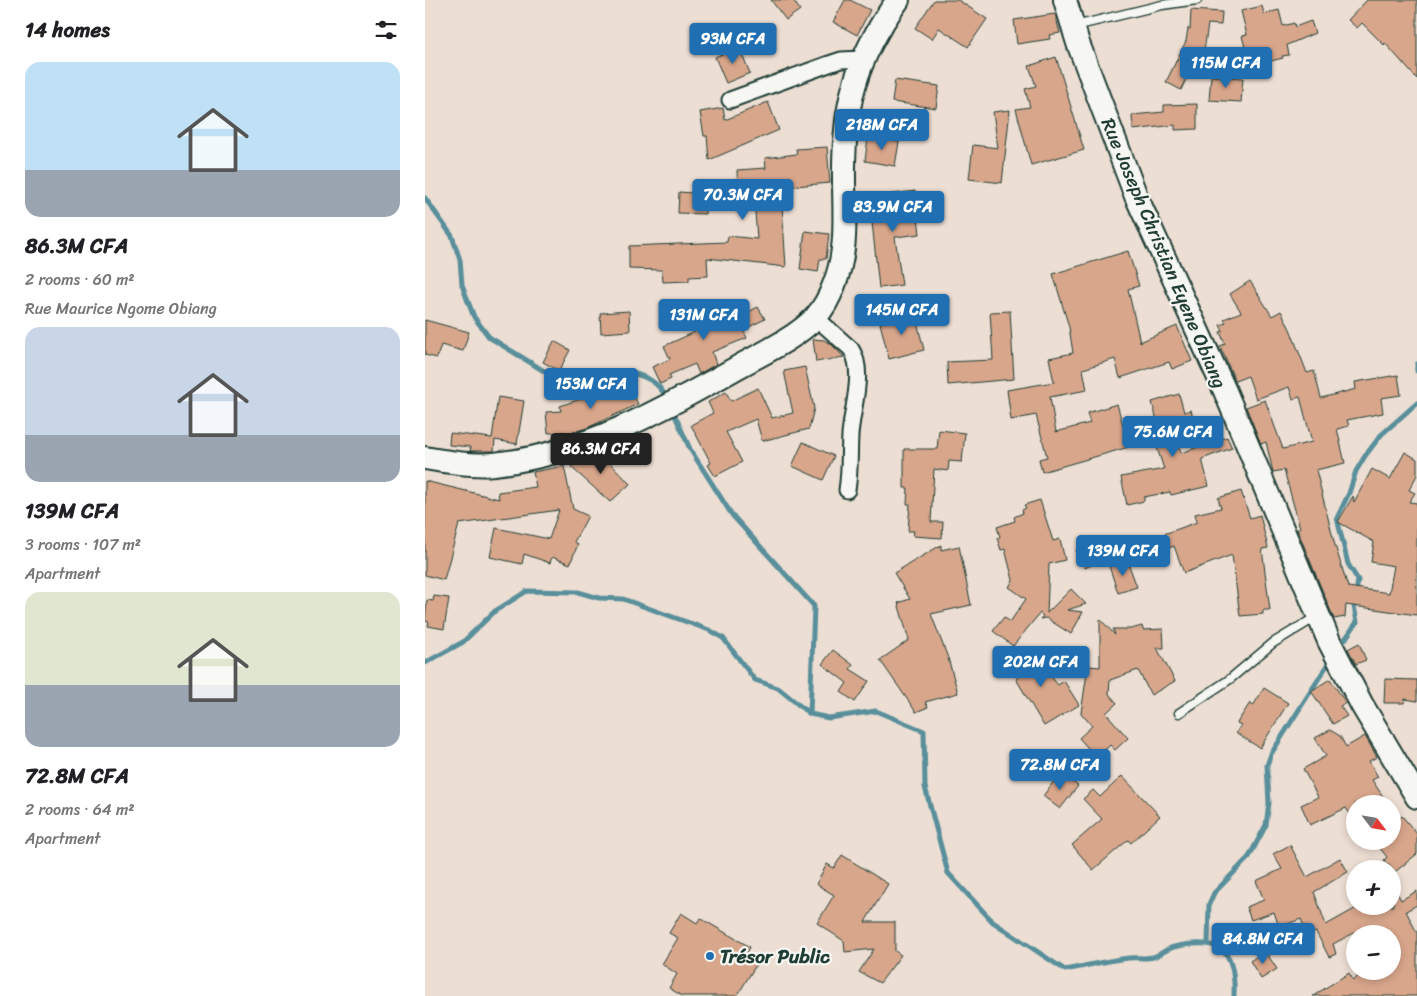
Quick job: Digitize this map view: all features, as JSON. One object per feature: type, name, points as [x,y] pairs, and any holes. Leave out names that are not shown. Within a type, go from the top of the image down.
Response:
[{"type":"street","points":[[425,458],[476,463],[509,461],[588,441],[627,426],[660,410],[776,345],[815,317],[835,285],[844,246],[845,128],[847,106],[863,59],[875,33],[898,0]]},
{"type":"street","name":"Rue Joseph Christian Eyene Obiang","points":[[1065,0],[1135,196],[1225,392],[1264,492],[1329,641],[1339,662],[1416,794]]},
{"type":"street","points":[[730,100],[841,60],[863,59]]},
{"type":"street","points":[[815,317],[851,349],[855,355],[856,399],[850,436],[851,455],[847,490]]},
{"type":"lane","points":[[1073,26],[1162,5],[1197,0]]},
{"type":"lane","points":[[1179,713],[1230,679],[1273,643],[1318,616]]},
{"type":"building","points":[[771,0],[793,0],[800,10],[786,20]]},
{"type":"building","points":[[845,0],[850,0],[870,10],[857,35],[833,22]]},
{"type":"building","points":[[934,0],[958,0],[987,19],[968,47],[939,28],[932,39],[915,28]]},
{"type":"building","points":[[1367,0],[1417,0],[1417,79],[1385,43],[1384,45],[1362,23],[1357,28],[1348,20]]},
{"type":"building","points":[[1262,6],[1264,14],[1279,10],[1283,26],[1294,23],[1295,27],[1311,21],[1315,33],[1287,45],[1289,55],[1250,66],[1242,36],[1247,35],[1241,11]]},
{"type":"building","points":[[1191,10],[1222,12],[1221,25],[1208,24],[1203,58],[1196,72],[1191,69],[1181,90],[1166,82],[1186,41],[1188,28],[1190,29]]},
{"type":"building","points":[[1055,14],[1060,33],[1049,35],[1050,39],[1017,44],[1014,20]]},
{"type":"building","points":[[739,47],[750,73],[726,83],[715,57]]},
{"type":"building","points":[[1056,57],[1084,150],[1031,165],[1016,109],[1030,107],[1025,89],[1036,86],[1029,66]]},
{"type":"building","points":[[1211,76],[1243,78],[1241,102],[1209,100]]},
{"type":"building","points":[[895,80],[939,86],[936,108],[892,102]]},
{"type":"building","points":[[768,102],[779,130],[709,160],[707,136],[704,136],[700,112],[723,108],[725,120]]},
{"type":"building","points":[[1197,104],[1197,129],[1175,130],[1175,125],[1133,130],[1132,115],[1164,112],[1164,105]]},
{"type":"building","points":[[1010,110],[1002,183],[969,179],[973,145],[998,148],[993,112]]},
{"type":"building","points":[[868,137],[899,142],[895,166],[865,161]]},
{"type":"building","points":[[827,147],[830,183],[783,187],[781,189],[786,267],[707,258],[708,276],[689,277],[689,281],[663,282],[662,270],[629,269],[629,246],[727,242],[728,236],[757,239],[754,198],[738,199],[737,170],[766,168],[765,158],[797,154],[796,149]]},
{"type":"building","points":[[915,191],[920,234],[895,237],[902,285],[879,288],[870,203],[886,201],[885,195]]},
{"type":"building","points":[[679,192],[706,194],[705,214],[678,213]]},
{"type":"building","points":[[805,231],[829,234],[826,259],[820,259],[818,272],[800,269]]},
{"type":"building","points":[[1128,251],[1139,286],[1128,289],[1140,342],[1177,326],[1192,361],[1172,369],[1169,362],[1120,378],[1115,359],[1083,369],[1087,390],[1050,397],[1056,432],[1090,423],[1087,413],[1117,404],[1129,447],[1042,472],[1039,459],[1047,457],[1036,415],[1011,420],[1007,390],[1054,382],[1049,358],[1073,353],[1069,327],[1053,274]]},
{"type":"building","points":[[1250,281],[1272,316],[1281,311],[1307,373],[1314,371],[1321,398],[1356,389],[1355,382],[1398,375],[1401,395],[1381,398],[1383,413],[1347,420],[1349,426],[1337,429],[1345,463],[1316,470],[1334,542],[1348,587],[1389,593],[1394,566],[1371,562],[1374,542],[1338,522],[1353,496],[1354,502],[1372,469],[1390,479],[1405,452],[1417,459],[1417,475],[1409,490],[1415,493],[1409,502],[1417,503],[1417,615],[1346,605],[1345,617],[1334,619],[1297,529],[1300,528],[1284,470],[1273,472],[1266,442],[1261,444],[1246,407],[1265,400],[1283,449],[1312,442],[1300,397],[1293,399],[1289,387],[1256,399],[1248,376],[1235,381],[1220,346],[1225,344],[1220,332],[1223,331],[1220,325],[1226,323],[1224,319],[1241,312],[1230,294]]},
{"type":"building","points":[[707,300],[721,326],[758,307],[765,319],[743,330],[747,338],[712,352],[716,364],[699,374],[695,364],[669,375],[671,379],[660,384],[652,367],[670,359],[664,346],[695,332],[687,314],[690,313],[688,309]]},
{"type":"building","points":[[629,311],[630,331],[601,333],[600,313]]},
{"type":"building","points":[[1010,311],[1014,379],[948,385],[947,362],[993,360],[990,312]]},
{"type":"building","points":[[915,314],[924,350],[889,359],[880,323]]},
{"type":"building","points":[[425,320],[469,332],[463,351],[441,345],[437,358],[425,355]]},
{"type":"building","points":[[813,339],[824,340],[831,344],[844,357],[816,362]]},
{"type":"building","points":[[554,341],[570,350],[559,371],[543,362]]},
{"type":"building","points":[[805,367],[814,408],[809,429],[762,441],[756,419],[726,432],[742,462],[715,476],[708,465],[711,463],[691,425],[713,413],[708,402],[726,392],[731,401],[758,388],[772,418],[793,413],[784,371]]},
{"type":"building","points":[[627,383],[638,404],[587,428],[566,434],[565,432],[548,433],[546,412],[561,411],[560,406]]},
{"type":"building","points":[[1179,394],[1184,412],[1191,410],[1194,422],[1173,428],[1181,453],[1227,437],[1232,448],[1202,459],[1209,486],[1171,495],[1170,492],[1144,497],[1144,501],[1127,505],[1121,477],[1164,469],[1157,448],[1164,446],[1152,402]]},
{"type":"building","points":[[498,397],[524,401],[517,444],[495,440],[494,451],[470,451],[471,447],[449,445],[450,433],[492,438]]},
{"type":"building","points":[[939,430],[965,433],[962,462],[949,461],[948,471],[934,469],[931,522],[943,522],[942,538],[913,536],[914,531],[908,531],[910,504],[907,504],[908,488],[904,488],[904,449],[937,449]]},
{"type":"building","points":[[803,442],[834,456],[823,480],[792,466]]},
{"type":"building","points":[[599,451],[630,484],[610,502],[571,467],[585,456]]},
{"type":"building","points":[[564,466],[573,509],[588,516],[574,542],[578,544],[570,564],[552,557],[550,563],[524,554],[522,564],[490,557],[496,528],[549,539],[559,510],[459,524],[444,580],[425,575],[425,481],[499,499],[498,492],[536,487],[533,472]]},
{"type":"building","points":[[1241,491],[1250,518],[1260,515],[1268,548],[1262,549],[1270,610],[1263,610],[1263,614],[1240,616],[1232,555],[1184,573],[1174,546],[1161,551],[1156,537],[1197,522],[1195,514],[1221,508],[1218,498]]},
{"type":"building","points":[[1040,500],[1053,541],[1060,539],[1065,560],[1049,564],[1047,613],[1071,589],[1086,604],[1067,610],[1083,612],[1071,634],[1046,618],[1040,619],[1043,616],[1040,613],[1013,646],[993,631],[1004,617],[1010,622],[1026,599],[1009,587],[1013,580],[1005,549],[1001,550],[997,538],[1000,537],[997,527],[1015,521],[1014,517],[1023,513],[1022,510],[1026,508],[1024,505]]},
{"type":"building","points":[[1098,540],[1107,558],[1085,568],[1076,550]]},
{"type":"building","points":[[941,545],[941,550],[959,546],[971,605],[931,614],[948,658],[958,693],[925,702],[928,707],[916,712],[880,660],[909,640],[898,603],[910,599],[894,573]]},
{"type":"building","points":[[1127,560],[1137,587],[1118,593],[1109,566]]},
{"type":"building","points":[[434,596],[449,598],[444,629],[428,626],[429,622],[425,621],[427,600],[433,601]]},
{"type":"building","points":[[1100,619],[1115,635],[1113,629],[1131,629],[1142,626],[1143,630],[1163,629],[1164,648],[1157,648],[1175,681],[1151,695],[1138,670],[1110,680],[1109,694],[1117,703],[1106,713],[1128,738],[1115,750],[1110,745],[1097,758],[1079,738],[1092,726],[1081,713],[1088,666],[1100,667]]},
{"type":"building","points":[[1359,643],[1366,660],[1356,664],[1348,649]]},
{"type":"building","points":[[1013,646],[1035,665],[1039,662],[1058,685],[1064,681],[1079,705],[1044,726],[1016,679],[1021,675],[1002,659]]},
{"type":"building","points":[[833,650],[853,665],[850,669],[869,681],[855,702],[841,692],[847,683],[822,664]]},
{"type":"building","points":[[1330,679],[1346,703],[1340,706],[1347,716],[1333,724],[1311,691]]},
{"type":"building","points":[[1385,679],[1417,680],[1417,701],[1405,699],[1404,703],[1384,703]]},
{"type":"building","points":[[1264,688],[1288,703],[1260,748],[1236,733],[1241,725],[1237,723],[1250,703],[1253,706]]},
{"type":"building","points":[[1330,730],[1340,736],[1346,747],[1365,736],[1377,757],[1369,761],[1378,777],[1372,780],[1382,795],[1346,795],[1346,808],[1310,825],[1301,805],[1318,797],[1303,769],[1326,756],[1315,738]]},
{"type":"building","points":[[1060,773],[1078,786],[1060,809],[1043,796]]},
{"type":"building","points":[[1122,776],[1160,816],[1131,843],[1128,840],[1093,870],[1072,845],[1102,819],[1083,799],[1093,790],[1100,797]]},
{"type":"building","points":[[1401,817],[1417,834],[1417,854],[1401,867],[1401,860],[1384,860],[1387,857],[1381,850],[1401,850]]},
{"type":"building","points":[[1290,845],[1307,877],[1340,858],[1346,868],[1346,873],[1314,892],[1326,925],[1346,914],[1401,915],[1401,900],[1417,891],[1417,905],[1406,911],[1417,933],[1417,996],[1313,996],[1346,975],[1346,980],[1401,980],[1401,925],[1346,925],[1346,937],[1333,944],[1336,954],[1329,957],[1316,932],[1307,935],[1301,919],[1279,927],[1274,912],[1251,920],[1246,907],[1264,900],[1256,881],[1282,869],[1273,854]]},
{"type":"building","points":[[842,855],[888,884],[865,922],[895,922],[895,951],[901,955],[880,983],[859,972],[874,949],[845,952],[844,941],[817,923],[834,895],[816,884],[827,864],[834,868]]},
{"type":"building","name":"Trésor Public","points":[[681,913],[697,923],[700,918],[750,947],[747,953],[759,960],[737,996],[682,996],[669,988],[677,974],[662,964],[678,938],[669,933]]},
{"type":"building","points":[[1265,951],[1277,969],[1261,979],[1250,961]]},
{"type":"waterway","points":[[425,198],[452,236],[460,260],[462,285],[467,299],[474,317],[489,337],[569,384],[602,385],[628,372],[656,384],[667,399]]},
{"type":"waterway","points":[[1417,364],[1417,371]]},
{"type":"waterway","points":[[1339,648],[1357,622],[1354,606],[1358,580],[1348,564],[1337,518],[1349,493],[1356,471],[1365,456],[1381,435],[1417,403]]},
{"type":"waterway","points":[[672,409],[690,449],[732,515],[814,606],[810,714],[829,718],[876,711],[924,731],[925,787],[948,873],[993,922],[1065,970],[1121,959],[1150,958],[1171,948],[1190,944],[1213,945],[1222,950],[1228,957],[1232,967],[1234,996]]},
{"type":"waterway","points":[[425,663],[463,642],[495,611],[527,591],[578,592],[599,598],[623,599],[709,630],[723,638],[755,680],[778,688],[810,714]]},
{"type":"waterway","points":[[1208,943],[1209,904],[1214,893],[1249,857],[1266,825],[1269,803],[1267,765],[1271,754],[1331,659]]},
{"type":"place","name":"Trésor Public","points":[[710,956]]}]
